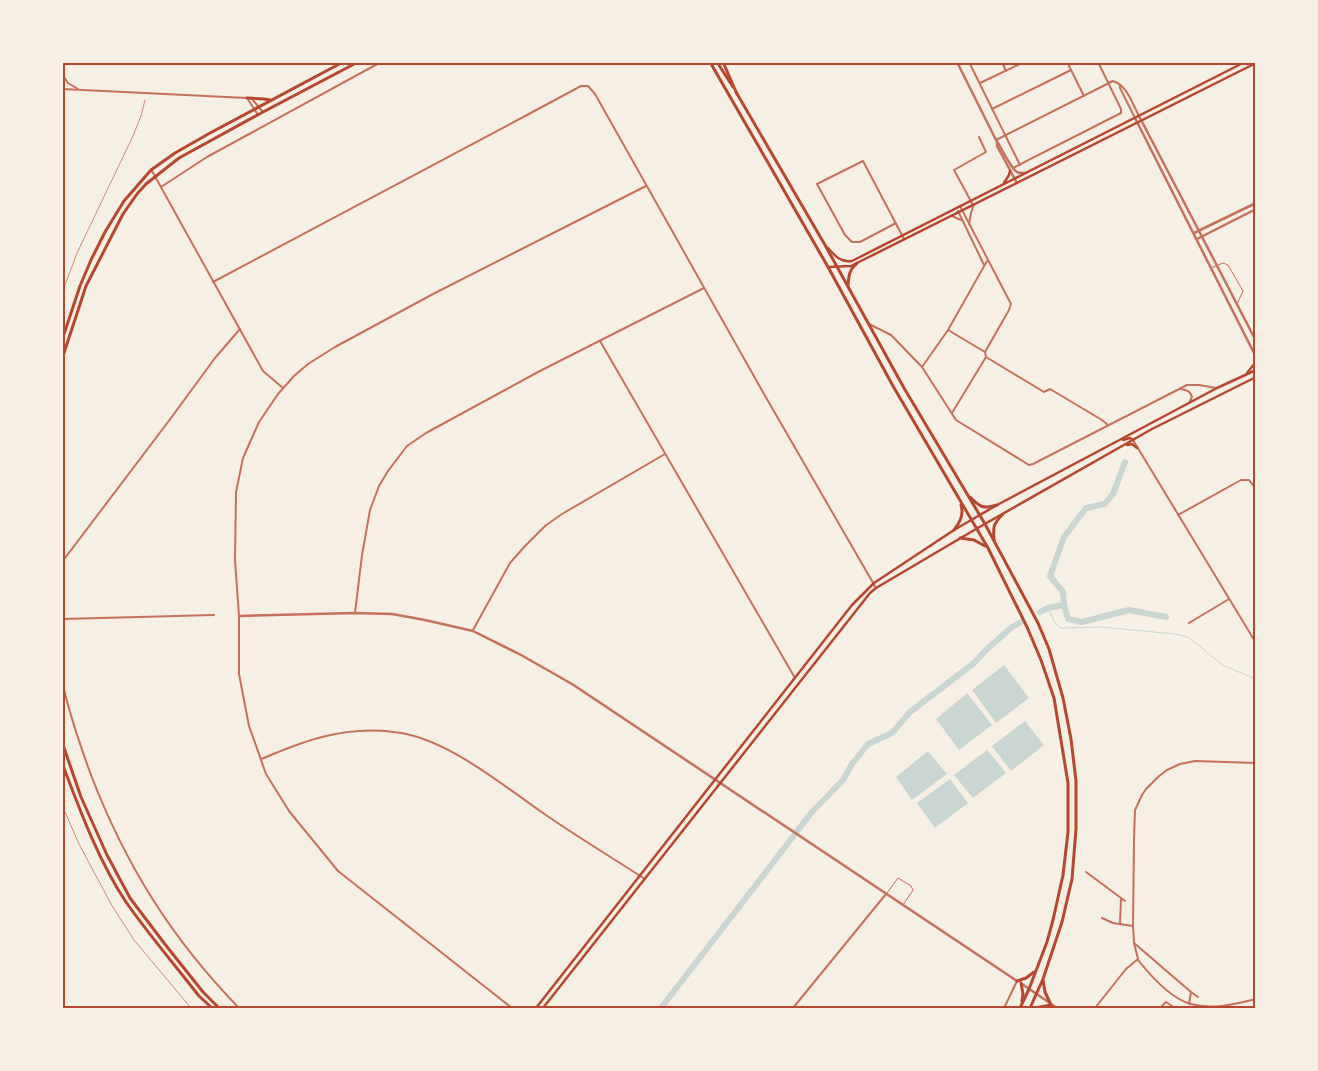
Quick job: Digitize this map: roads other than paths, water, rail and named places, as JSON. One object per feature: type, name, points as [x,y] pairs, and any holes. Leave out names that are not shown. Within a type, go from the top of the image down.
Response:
[{"type":"main road","points":[[62,340],[80,286],[105,232],[131,191],[151,170],[175,153],[343,62]]},
{"type":"main road","points":[[62,359],[86,286],[112,235],[137,194],[155,176],[179,158],[358,62]]},
{"type":"main road","points":[[710,62],[828,267],[893,386],[988,548],[1028,626],[1052,690],[1068,783],[1068,832],[1063,875],[1051,927],[1029,989],[1020,1008]]},
{"type":"main road","points":[[717,62],[803,207],[909,396],[985,524],[994,544],[1038,623],[1049,649],[1063,698],[1072,747],[1076,781],[1076,829],[1072,879],[1058,938],[1030,1008]]},
{"type":"main road","points":[[723,62],[737,94]]},
{"type":"main road","points":[[825,245],[836,257],[852,261],[1245,62]]},
{"type":"main road","points":[[828,267],[851,266],[1256,63]]},
{"type":"main road","points":[[247,98],[270,100]]},
{"type":"main road","points":[[1004,184],[1011,170]]},
{"type":"main road","points":[[796,211],[803,207]]},
{"type":"main road","points":[[848,286],[849,273],[856,263]]},
{"type":"main road","points":[[1246,374],[1255,363],[1256,358]]},
{"type":"main road","points":[[536,1008],[852,605],[874,583],[979,515],[1218,388],[1256,370]]},
{"type":"main road","points":[[543,1008],[870,593],[960,538],[1122,446],[1256,377]]},
{"type":"main road","points":[[1133,440],[1134,435],[1142,428]]},
{"type":"main road","points":[[1119,440],[1129,438],[1133,440]]},
{"type":"main road","points":[[1122,446],[1132,444],[1138,448]]},
{"type":"main road","points":[[966,493],[983,507],[997,505]]},
{"type":"main road","points":[[954,530],[962,516],[959,499]]},
{"type":"main road","points":[[994,544],[993,527],[1002,514]]},
{"type":"main road","points":[[960,538],[974,540],[988,548]]},
{"type":"main road","points":[[62,742],[82,797],[107,855],[130,898],[203,992],[219,1008]]},
{"type":"main road","points":[[62,762],[101,858],[126,901],[194,989],[212,1008]]},
{"type":"main road","points":[[1022,1004],[1019,982],[1031,975],[1036,969]]},
{"type":"main road","points":[[1035,1008],[1051,1004],[1044,989],[1043,979]]},
{"type":"street","points":[[161,187],[208,157],[382,62]]},
{"type":"street","points":[[957,62],[1017,183]]},
{"type":"street","points":[[969,62],[1020,165]]},
{"type":"street","points":[[1002,62],[1006,71]]},
{"type":"street","points":[[980,83],[1024,62]]},
{"type":"street","points":[[1067,62],[1084,96]]},
{"type":"street","points":[[1011,170],[1120,114],[1121,108],[1098,62]]},
{"type":"street","points":[[992,109],[1071,70]]},
{"type":"street","points":[[62,74],[70,85],[80,90]]},
{"type":"street","points":[[997,142],[1005,136],[1108,83],[1115,81],[1123,86],[1256,341]]},
{"type":"street","points":[[1120,85],[1256,358]]},
{"type":"street","points":[[213,282],[581,86],[588,86],[595,94],[876,588]]},
{"type":"street","points":[[62,89],[247,98],[259,106],[263,112]]},
{"type":"street","points":[[247,98],[258,115]]},
{"type":"street","points":[[969,225],[973,205],[954,170],[986,152],[979,137]]},
{"type":"street","points":[[896,223],[860,242],[852,242],[845,235],[817,184],[863,161],[896,223],[904,240]]},
{"type":"street","points":[[151,170],[263,371],[283,388]]},
{"type":"street","points":[[1011,170],[1025,173]]},
{"type":"street","points":[[512,1008],[338,870],[289,811],[266,774],[249,726],[239,674],[239,616],[235,560],[236,492],[243,458],[256,429],[278,394],[308,364],[335,347],[433,294],[646,186]]},
{"type":"street","points":[[1194,233],[1256,203]]},
{"type":"street","points":[[952,414],[986,357],[985,352],[1011,304],[960,206]]},
{"type":"street","points":[[957,208],[984,265]]},
{"type":"street","points":[[1197,239],[1256,209]]},
{"type":"street","points":[[950,216],[963,221]]},
{"type":"street","points":[[922,367],[948,330],[988,260]]},
{"type":"street","points":[[356,613],[362,555],[370,510],[388,471],[407,446],[426,433],[529,377],[704,288]]},
{"type":"street","points":[[869,324],[891,335],[922,367],[956,420],[1029,465],[1192,384],[1218,388]]},
{"type":"street","points":[[62,562],[215,358],[240,330]]},
{"type":"street","points":[[948,330],[985,352]]},
{"type":"street","points":[[600,341],[795,678]]},
{"type":"street","points":[[986,357],[1044,392],[1050,389],[1108,425]]},
{"type":"street","points":[[1180,389],[1187,390],[1190,393],[1191,399],[1186,405]]},
{"type":"street","points":[[1133,440],[1256,643]]},
{"type":"street","points":[[472,631],[510,563],[545,526],[562,514],[665,454]]},
{"type":"street","points":[[1178,515],[1241,480],[1249,480],[1256,489]]},
{"type":"street","points":[[1190,623],[1229,599]]},
{"type":"street","points":[[239,616],[356,613],[400,616],[472,631],[521,655],[572,684],[1057,1008]]},
{"type":"street","points":[[62,619],[214,616]]},
{"type":"street","points":[[62,681],[84,755],[106,812],[126,856],[183,944],[211,979],[239,1008]]},
{"type":"street","points":[[261,759],[334,734],[377,731],[396,732],[417,737],[442,747],[468,761],[645,880]]},
{"type":"street","points":[[1256,763],[1186,762],[1167,770],[1146,789],[1135,810],[1133,926],[1134,943],[1138,959],[1159,984],[1189,1004],[1216,1007],[1256,999]]},
{"type":"street","points":[[1086,872],[1125,901]]},
{"type":"street","points":[[793,1008],[886,894]]},
{"type":"street","points":[[1120,924],[1121,898]]},
{"type":"street","points":[[1102,918],[1113,923],[1133,926]]},
{"type":"street","points":[[1134,943],[1198,997]]},
{"type":"street","points":[[1095,1008],[1126,969],[1138,959]]},
{"type":"street","points":[[1004,1008],[1019,982]]},
{"type":"street","points":[[1189,1004],[1191,992]]},
{"type":"street","points":[[1160,1008],[1166,1002],[1175,1008]]},
{"type":"lane","points":[[1211,268],[1223,263],[1227,264],[1243,293],[1237,305]]},
{"type":"lane","points":[[886,894],[898,878],[912,886],[913,890],[903,905]]},
{"type":"waterway","points":[[1040,612],[1048,608],[1064,605],[1063,592],[1050,576],[1064,537],[1086,508],[1105,504],[1113,494],[1125,462]]},
{"type":"waterway","points":[[1064,605],[1068,619],[1082,622],[1129,610],[1166,617]]},
{"type":"waterway","points":[[1048,608],[1055,623],[1061,628],[1101,627],[1188,637],[1224,666],[1256,679]]},
{"type":"waterway","points":[[661,1008],[812,812],[843,780],[852,764],[868,744],[892,733],[910,712],[974,663],[1012,627],[1021,622]]},
{"type":"railway","points":[[62,293],[77,253],[133,136],[145,100]]},
{"type":"railway","points":[[62,805],[79,844],[111,904],[134,940],[191,1008]]}]
